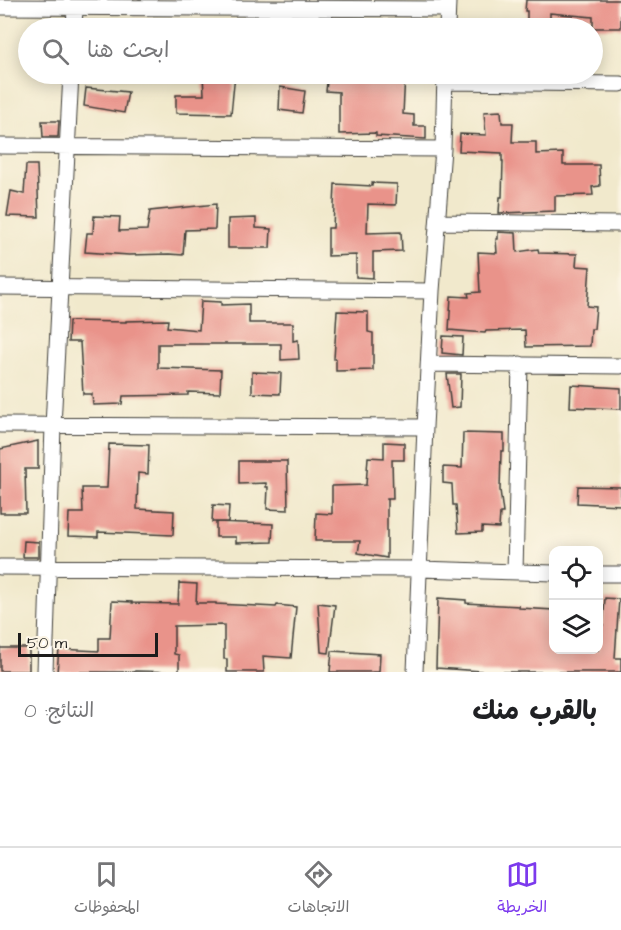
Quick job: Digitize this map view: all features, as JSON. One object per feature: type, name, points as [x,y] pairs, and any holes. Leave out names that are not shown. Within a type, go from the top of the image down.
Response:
[{"type":"street","points":[[0,7],[447,5]]},
{"type":"street","points":[[74,18],[75,8]]},
{"type":"street","points":[[603,83],[621,84]]},
{"type":"street","points":[[45,672],[53,426],[70,84]]},
{"type":"street","points":[[415,672],[425,427],[432,291],[443,149],[445,84]]},
{"type":"street","points":[[0,147],[443,149]]},
{"type":"street","points":[[438,222],[621,224]]},
{"type":"street","points":[[0,287],[432,291]]},
{"type":"street","points":[[429,364],[621,366]]},
{"type":"street","points":[[515,572],[520,364]]},
{"type":"street","points":[[0,425],[425,427]]},
{"type":"street","points":[[0,567],[418,569],[549,573]]},
{"type":"street","points":[[603,574],[621,574]]},
{"type":"building","points":[[526,0],[621,0],[621,28],[603,28],[603,18],[550,13],[550,18],[527,18],[527,11],[525,11]]},
{"type":"building","points":[[203,84],[234,84],[231,114],[176,113],[176,95],[204,95]]},
{"type":"building","points":[[327,84],[404,84],[403,114],[414,115],[414,126],[426,126],[426,139],[376,136],[376,133],[339,134],[339,92],[326,91]]},
{"type":"building","points":[[280,87],[305,91],[302,113],[279,110]]},
{"type":"building","points":[[86,88],[128,92],[124,113],[84,106]]},
{"type":"building","points":[[501,111],[502,123],[513,123],[512,142],[536,142],[536,154],[563,153],[563,165],[599,165],[600,186],[592,187],[593,195],[555,196],[555,211],[499,213],[500,197],[502,197],[502,153],[459,151],[460,134],[486,135],[484,112]]},
{"type":"building","points":[[42,121],[59,121],[58,137],[43,137]]},
{"type":"building","points":[[26,165],[37,165],[39,217],[7,216],[11,191],[24,194]]},
{"type":"building","points":[[372,183],[397,184],[396,205],[368,204],[367,233],[401,232],[402,251],[373,252],[373,278],[356,277],[356,255],[328,256],[328,228],[333,228],[335,184],[372,186]]},
{"type":"building","points":[[216,204],[215,229],[185,230],[183,255],[85,252],[87,233],[93,233],[94,216],[120,217],[119,231],[147,230],[150,211]]},
{"type":"building","points":[[256,218],[256,228],[271,229],[270,248],[228,248],[228,219]]},
{"type":"building","points":[[498,232],[516,233],[517,252],[538,249],[539,253],[577,254],[576,266],[590,267],[587,306],[596,307],[590,346],[526,347],[525,330],[486,331],[485,333],[449,330],[451,296],[469,297],[468,293],[480,292],[478,252],[497,253]]},
{"type":"building","points":[[201,301],[221,302],[221,305],[249,304],[249,323],[293,323],[293,341],[298,340],[299,359],[281,360],[281,344],[158,344],[158,368],[221,370],[220,393],[188,392],[188,395],[123,396],[122,404],[93,405],[92,394],[83,394],[80,342],[68,342],[69,321],[168,320],[167,327],[199,330]]},
{"type":"building","points":[[337,311],[368,312],[368,332],[373,333],[373,370],[336,371],[336,359],[334,359]]},
{"type":"building","points":[[443,336],[463,337],[462,355],[442,353]]},
{"type":"building","points":[[252,372],[281,373],[280,394],[252,393]]},
{"type":"building","points":[[447,374],[461,374],[460,407],[451,408]]},
{"type":"building","points":[[571,385],[621,388],[621,409],[570,407]]},
{"type":"building","points":[[463,433],[504,434],[500,490],[503,513],[500,513],[499,528],[482,527],[482,532],[458,533],[452,484],[443,483],[443,467],[462,468]]},
{"type":"building","points":[[38,441],[38,469],[25,469],[26,513],[0,513],[0,449]]},
{"type":"building","points":[[384,442],[404,443],[404,460],[392,460],[393,499],[387,499],[387,558],[358,553],[360,541],[315,541],[316,513],[332,514],[332,486],[366,485],[368,457],[384,458]]},
{"type":"building","points":[[109,444],[149,445],[148,474],[138,473],[137,509],[174,511],[173,535],[98,532],[98,537],[68,536],[69,513],[83,513],[82,488],[107,488]]},
{"type":"building","points":[[239,461],[287,461],[288,510],[267,509],[268,487],[266,483],[239,484]]},
{"type":"building","points":[[578,486],[621,487],[621,505],[577,503]]},
{"type":"building","points":[[213,505],[229,506],[228,522],[212,522]]},
{"type":"building","points":[[216,522],[273,524],[272,542],[236,543],[236,537],[216,537]]},
{"type":"building","points":[[24,541],[39,542],[39,557],[23,557]]},
{"type":"building","points":[[179,583],[197,584],[196,603],[296,607],[291,658],[263,656],[264,672],[227,672],[227,659],[224,659],[224,625],[174,626],[174,654],[179,655],[179,672],[57,672],[59,649],[99,651],[99,638],[110,638],[112,601],[178,604]]},
{"type":"building","points":[[438,598],[466,600],[466,603],[549,610],[549,654],[603,654],[605,598],[619,599],[615,658],[621,658],[621,672],[481,672],[436,668]]},
{"type":"building","points":[[318,603],[335,605],[329,653],[321,652]]},
{"type":"building","points":[[0,648],[29,648],[29,671],[0,671]]},
{"type":"building","points":[[332,651],[380,654],[379,672],[330,672]]}]
